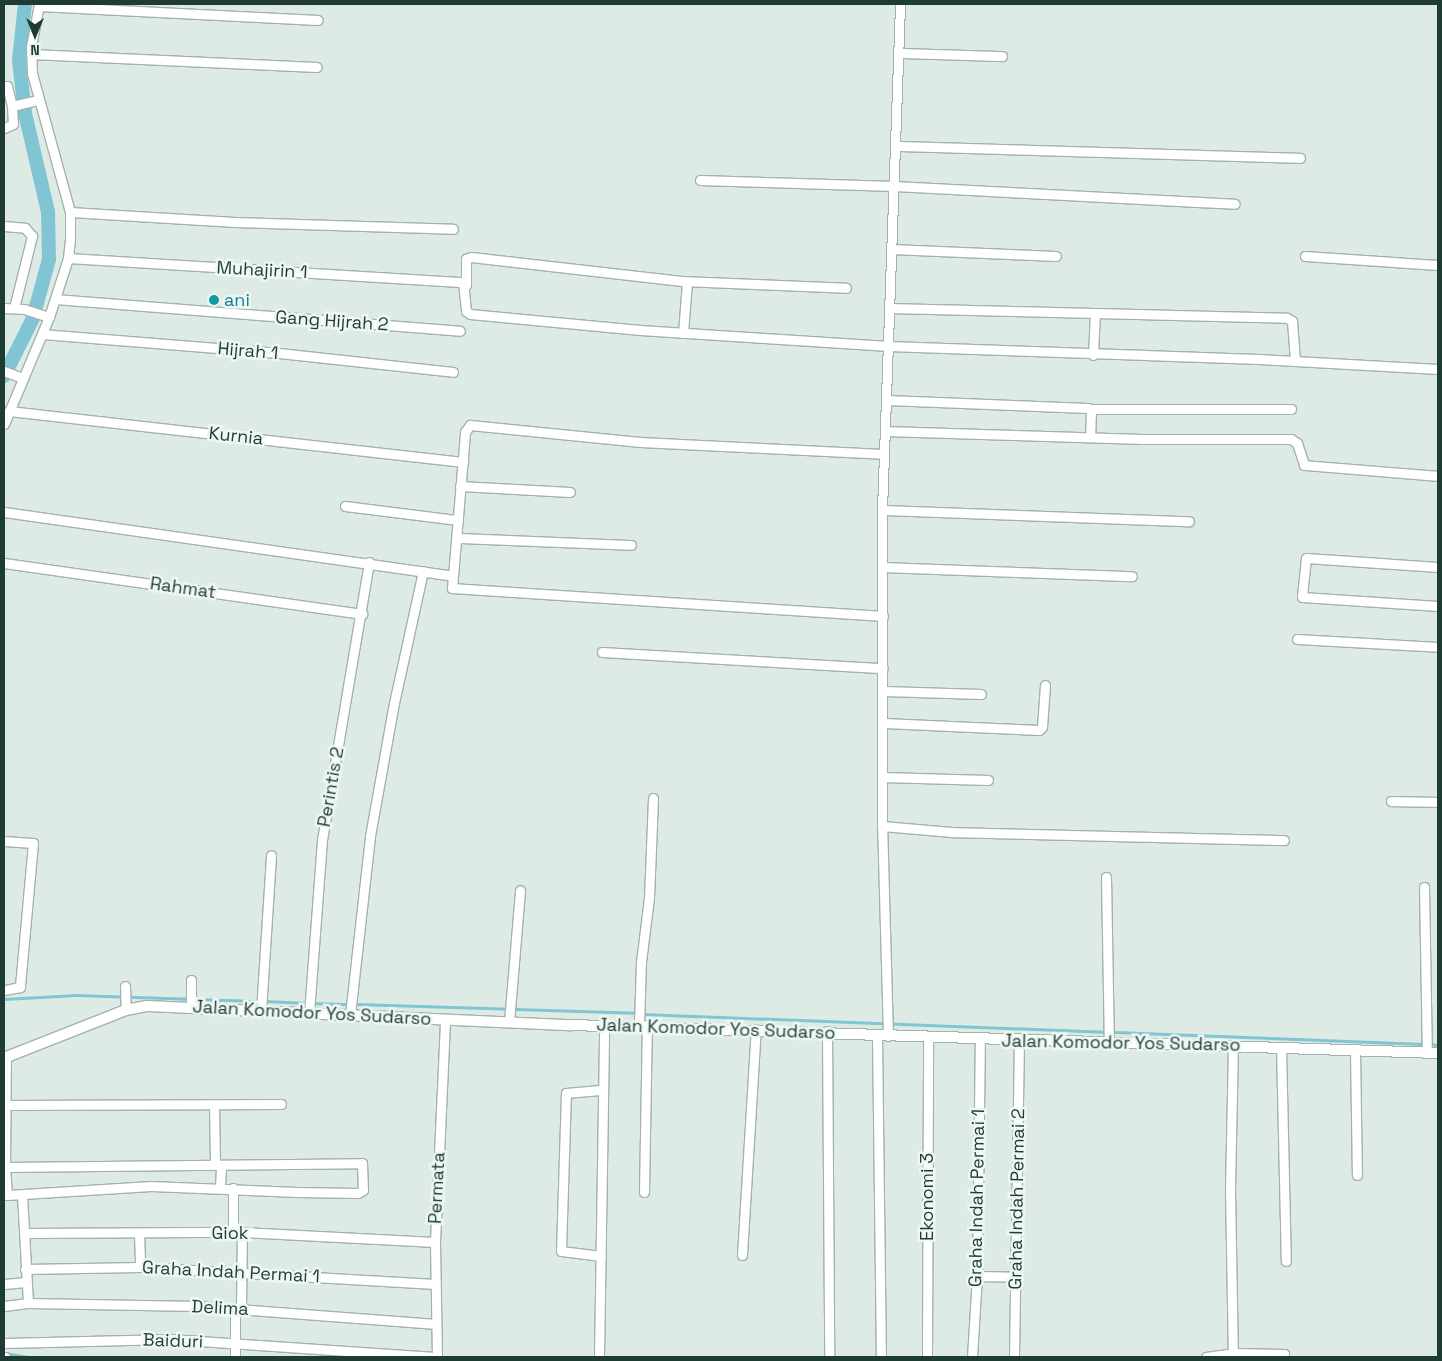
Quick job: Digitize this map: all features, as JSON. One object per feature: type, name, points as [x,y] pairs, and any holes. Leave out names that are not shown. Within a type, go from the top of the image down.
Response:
[{"type":"street","points":[[881,1357],[884,1033],[887,1013],[882,826],[884,690],[882,510],[900,4]]},
{"type":"street","points":[[4,424],[19,376],[49,317],[68,258],[70,212],[36,101],[31,54],[39,5],[318,20]]},
{"type":"street","points":[[899,53],[1002,56]]},
{"type":"street","points":[[31,54],[317,67]]},
{"type":"street","points":[[4,86],[6,86],[15,106],[13,124],[4,128]]},
{"type":"street","points":[[15,106],[36,101]]},
{"type":"street","points":[[896,146],[1300,158]]},
{"type":"street","points":[[700,180],[894,186],[1235,204]]},
{"type":"street","points":[[70,212],[236,222],[453,228]]},
{"type":"street","points":[[4,226],[25,228],[32,236],[19,309]]},
{"type":"street","points":[[891,249],[1056,256]]},
{"type":"street","points":[[1305,256],[1438,265]]},
{"type":"street","points":[[846,288],[687,282],[471,257],[466,259],[466,311],[470,314],[683,333],[888,346],[1295,361],[1438,369]]},
{"type":"street","name":"Muhajirin 1","points":[[68,258],[456,281],[466,285]]},
{"type":"street","points":[[683,333],[687,282]]},
{"type":"street","name":"Gang Hijrah 2","points":[[55,299],[460,331]]},
{"type":"street","points":[[4,308],[19,309],[49,317]]},
{"type":"street","points":[[889,308],[1287,318],[1292,321],[1295,361]]},
{"type":"street","points":[[1093,355],[1095,313]]},
{"type":"street","name":"Hijrah 1","points":[[42,334],[279,353],[454,372]]},
{"type":"street","points":[[4,371],[19,376]]},
{"type":"street","points":[[887,400],[1091,409],[1291,409]]},
{"type":"street","points":[[1090,437],[1091,409]]},
{"type":"street","name":"Kurnia","points":[[8,411],[463,462]]},
{"type":"street","points":[[883,454],[640,442],[470,425],[465,432],[458,538],[452,576],[452,588],[883,616]]},
{"type":"street","points":[[885,431],[1090,437],[1291,439],[1298,443],[1304,465],[1438,476]]},
{"type":"street","points":[[460,486],[570,492]]},
{"type":"street","points":[[345,506],[458,520]]},
{"type":"street","points":[[882,510],[1189,521]]},
{"type":"street","points":[[4,512],[369,562],[452,576]]},
{"type":"street","points":[[458,538],[631,545]]},
{"type":"street","points":[[1438,567],[1306,558],[1302,597],[1438,606]]},
{"type":"street","name":"Perintis 2","points":[[310,1009],[322,840],[362,614],[369,562]]},
{"type":"street","name":"Rahmat","points":[[4,563],[362,614]]},
{"type":"street","points":[[882,567],[1132,576]]},
{"type":"street","points":[[350,1011],[370,836],[394,703],[423,571]]},
{"type":"street","points":[[1297,639],[1438,647]]},
{"type":"street","points":[[602,652],[883,668]]},
{"type":"street","points":[[884,722],[1039,730],[1042,727],[1045,686]]},
{"type":"street","points":[[884,690],[981,694]]},
{"type":"street","points":[[883,776],[988,780]]},
{"type":"street","points":[[644,1192],[642,1022],[640,1005],[653,798]]},
{"type":"street","points":[[1391,800],[1438,802]]},
{"type":"street","points":[[882,826],[952,832],[1284,840]]},
{"type":"street","points":[[4,841],[33,843],[20,987],[4,990]]},
{"type":"street","points":[[261,1007],[270,855]]},
{"type":"street","points":[[1106,877],[1109,1043]]},
{"type":"street","points":[[1424,887],[1427,1050]]},
{"type":"street","points":[[509,1018],[520,890]]},
{"type":"street","points":[[190,980],[191,1006]]},
{"type":"street","points":[[125,989],[126,1006]]},
{"type":"street","name":"Jalan Komodor Yos Sudarso","points":[[5,1058],[126,1006],[261,1007],[350,1011],[445,1019],[509,1018],[604,1025],[642,1022],[980,1039],[1233,1045],[1355,1051],[1427,1050],[1438,1053]]},
{"type":"street","name":"Permata","points":[[437,1357],[435,1242],[445,1019]]},
{"type":"street","points":[[599,1357],[604,1025]]},
{"type":"street","points":[[742,1255],[756,1029]]},
{"type":"street","points":[[827,1031],[829,1357]]},
{"type":"street","name":"Ekonomi 3","points":[[927,1357],[928,1036]]},
{"type":"street","name":"Graha Indah Permai 1","points":[[972,1357],[977,1276],[980,1039]]},
{"type":"street","name":"Graha Indah Permai 2","points":[[1014,1357],[1019,1040]]},
{"type":"street","points":[[1233,1045],[1230,1189],[1235,1355]]},
{"type":"street","points":[[1280,1047],[1286,1261]]},
{"type":"street","points":[[1355,1051],[1358,1175]]},
{"type":"street","points":[[5,1058],[7,1105],[4,1152],[6,1194],[22,1195],[151,1186],[362,1192],[364,1166],[362,1163],[5,1167]]},
{"type":"street","points":[[601,1256],[562,1251],[566,1093],[603,1090]]},
{"type":"street","points":[[7,1105],[281,1104]]},
{"type":"street","points":[[214,1105],[220,1187]]},
{"type":"street","points":[[233,1188],[241,1272],[235,1357]]},
{"type":"street","points":[[22,1195],[28,1303]]},
{"type":"street","name":"Giok","points":[[24,1234],[238,1232],[435,1242]]},
{"type":"street","points":[[140,1233],[140,1267]]},
{"type":"street","name":"Graha Indah Permai 1","points":[[25,1269],[140,1267],[436,1284]]},
{"type":"street","points":[[977,1276],[1016,1277]]},
{"type":"street","points":[[4,1284],[26,1282]]},
{"type":"street","name":"Delima","points":[[4,1306],[28,1303],[238,1309],[436,1324]]},
{"type":"street","name":"Baiduri","points":[[4,1343],[170,1339],[432,1357]]},
{"type":"street","points":[[1206,1357],[1284,1354],[1284,1357]]},
{"type":"waterway","points":[[4,376],[33,318],[49,259],[48,212],[25,113],[19,60],[25,4]]},
{"type":"waterway","points":[[4,999],[76,995],[259,1001]]},
{"type":"waterway","points":[[265,1001],[307,1003]]},
{"type":"waterway","points":[[312,1003],[349,1004]]},
{"type":"waterway","points":[[355,1004],[636,1013]]},
{"type":"waterway","points":[[642,1014],[1103,1032]]},
{"type":"waterway","points":[[1115,1032],[1424,1044]]},
{"type":"waterway","points":[[1430,1044],[1438,1045]]},
{"type":"waterway","points":[[5,1353],[28,1357]]},
{"type":"place","name":"ani","points":[[214,300]]}]
